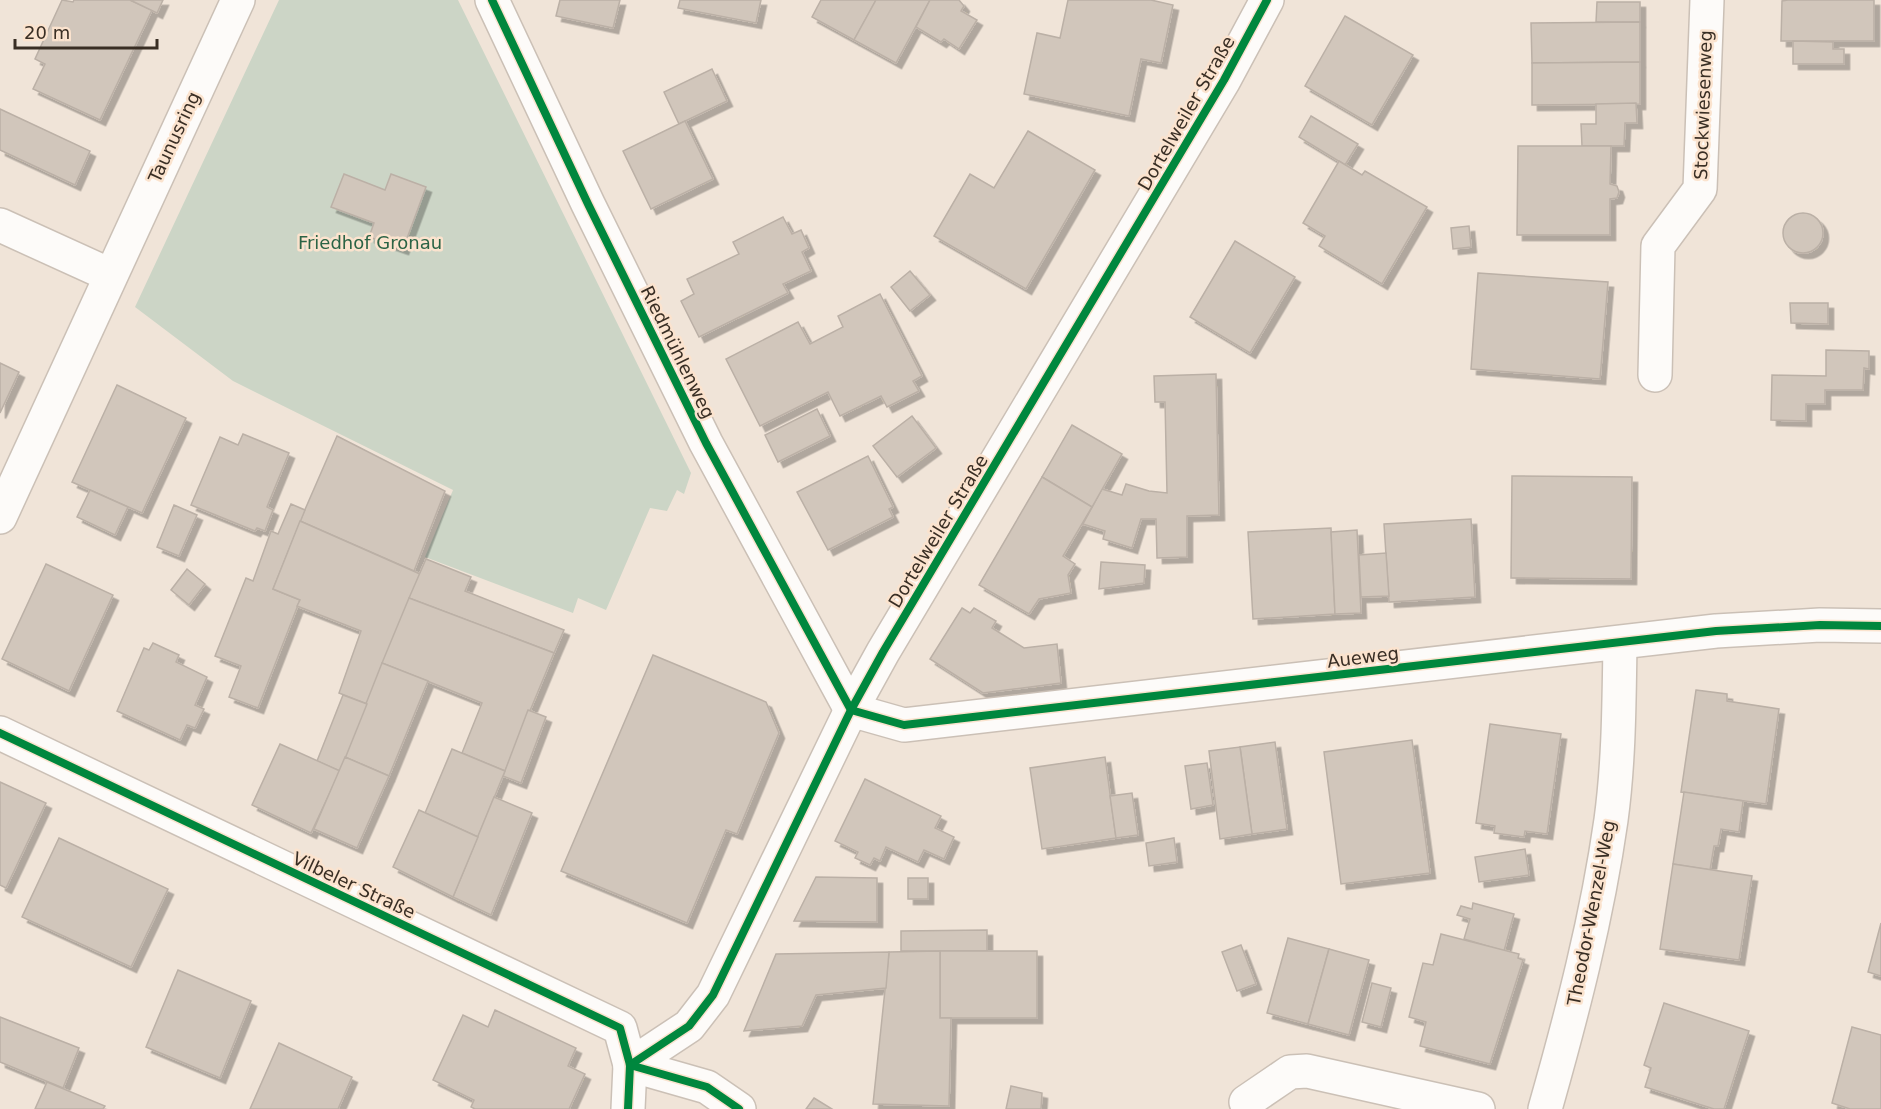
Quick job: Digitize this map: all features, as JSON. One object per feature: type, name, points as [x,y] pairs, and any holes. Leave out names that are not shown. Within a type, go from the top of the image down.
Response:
[{"type":"street","name":"Taunusring","points":[[0,517],[238,0]]},
{"type":"street","name":"Riedmühlenweg","points":[[492,0],[588,204],[706,443],[851,710]]},
{"type":"street","name":"Dortelweiler Straße","points":[[630,1065],[689,1026],[713,995],[851,710],[889,642],[1224,81],[1268,0]]},
{"type":"street","name":"Dortelweiler Straße","points":[[1224,81],[1286,0]]},
{"type":"street","name":"Stockwiesenweg","points":[[1655,375],[1658,246],[1700,189],[1707,0]]},
{"type":"street","points":[[0,225],[110,275]]},
{"type":"street","name":"Aueweg","points":[[851,710],[904,725],[1716,631],[1820,625],[1881,626]]},
{"type":"street","name":"Theodor-Wenzel-Weg","points":[[1545,1109],[1582,969],[1606,853],[1619,731],[1620,643]]},
{"type":"street","name":"Vilbeler Straße","points":[[0,734],[620,1028],[630,1065],[628,1109]]},
{"type":"street","points":[[630,1065],[707,1087],[739,1109]]},
{"type":"street","points":[[1246,1102],[1290,1072],[1307,1071],[1478,1109]]},
{"type":"green space","name":"Friedhof Gronau","points":[[279,0],[458,0],[691,473],[684,494],[677,490],[667,511],[650,508],[606,610],[578,598],[573,613],[425,557],[453,490],[233,381],[135,307]]},
{"type":"building","points":[[62,0],[73,2],[74,0],[130,0],[152,10],[100,120],[33,89],[45,64],[35,59]]},
{"type":"building","points":[[130,0],[163,0],[157,13]]},
{"type":"building","points":[[560,0],[620,0],[613,28],[556,16]]},
{"type":"building","points":[[680,0],[761,0],[756,23],[678,8]]},
{"type":"building","points":[[821,0],[876,0],[854,40],[812,17]]},
{"type":"building","points":[[876,0],[930,0],[896,63],[854,40]]},
{"type":"building","points":[[930,0],[959,0],[964,6],[961,11],[977,20],[959,49],[944,39],[941,42],[916,27]]},
{"type":"building","points":[[1068,0],[1151,0],[1173,5],[1161,63],[1141,59],[1129,116],[1024,94],[1037,33],[1060,38]]},
{"type":"building","points":[[1874,0],[1874,41],[1781,41],[1782,1]]},
{"type":"building","points":[[1597,2],[1640,2],[1640,22],[1596,22]]},
{"type":"building","points":[[1345,16],[1413,55],[1372,125],[1305,86]]},
{"type":"building","points":[[1640,22],[1640,62],[1532,63],[1531,23]]},
{"type":"building","points":[[1793,41],[1833,42],[1833,49],[1844,49],[1844,64],[1793,64]]},
{"type":"building","points":[[1640,62],[1640,104],[1532,105],[1532,63]]},
{"type":"building","points":[[712,69],[727,101],[679,124],[664,92]]},
{"type":"building","points":[[1636,103],[1637,123],[1625,123],[1624,146],[1582,146],[1581,124],[1596,124],[1596,104]]},
{"type":"building","points":[[0,109],[90,151],[75,185],[0,150]]},
{"type":"building","points":[[1311,116],[1358,144],[1345,165],[1299,137]]},
{"type":"building","points":[[685,121],[713,179],[651,209],[623,151]]},
{"type":"building","points":[[1028,131],[1095,170],[1026,289],[934,236],[970,174],[994,188]]},
{"type":"building","points":[[1518,146],[1611,146],[1610,184],[1617,186],[1619,192],[1617,198],[1610,199],[1610,235],[1517,235]]},
{"type":"building","points":[[1339,161],[1362,175],[1365,171],[1427,207],[1382,284],[1319,246],[1325,236],[1303,223]]},
{"type":"building","points":[[344,174],[385,190],[391,174],[426,187],[403,249],[369,237],[374,223],[331,207]]},
{"type":"building","points":[[1803,213],[1811,214],[1817,219],[1822,225],[1822,241],[1817,247],[1811,252],[1803,253],[1795,252],[1789,247],[1784,241],[1783,233],[1784,225],[1789,219],[1795,214]]},
{"type":"building","points":[[783,217],[792,234],[801,230],[809,248],[802,252],[811,271],[783,284],[788,293],[699,337],[681,301],[694,294],[687,279],[739,254],[733,242]]},
{"type":"building","points":[[1469,226],[1471,247],[1453,249],[1451,228]]},
{"type":"building","points":[[1235,241],[1295,277],[1250,353],[1190,317]]},
{"type":"building","points":[[910,271],[930,295],[910,311],[891,287]]},
{"type":"building","points":[[1478,273],[1608,282],[1600,379],[1471,369]]},
{"type":"building","points":[[880,294],[922,376],[913,381],[919,391],[887,407],[881,396],[840,416],[828,392],[760,426],[726,359],[798,322],[810,344],[843,327],[838,316]]},
{"type":"building","points":[[1790,303],[1828,303],[1828,324],[1791,323]]},
{"type":"building","points":[[1826,350],[1869,351],[1869,369],[1864,368],[1863,390],[1825,390],[1825,404],[1806,404],[1806,421],[1771,420],[1772,375],[1826,376]]},
{"type":"building","points":[[0,363],[19,372],[0,413]]},
{"type":"building","points":[[1216,374],[1219,515],[1187,516],[1187,557],[1157,558],[1156,519],[1141,519],[1132,548],[1103,539],[1105,531],[1083,524],[1102,489],[1122,495],[1126,484],[1149,491],[1167,493],[1165,402],[1155,402],[1154,376]]},
{"type":"building","points":[[117,385],[186,418],[142,513],[72,482]]},
{"type":"building","points":[[817,409],[830,436],[778,462],[765,435]]},
{"type":"building","points":[[912,416],[936,448],[897,477],[873,446]]},
{"type":"building","points":[[1072,425],[1122,454],[1092,507],[1042,477]]},
{"type":"building","points":[[243,434],[289,453],[267,507],[273,510],[265,531],[257,528],[255,531],[191,505],[220,437],[238,445]]},
{"type":"building","points":[[337,436],[445,491],[414,571],[300,521]]},
{"type":"building","points":[[868,456],[893,507],[889,509],[893,517],[828,550],[797,492]]},
{"type":"building","points":[[1512,476],[1632,477],[1631,579],[1511,578]]},
{"type":"building","points":[[1042,477],[1092,507],[1063,556],[1075,564],[1068,575],[1071,593],[1039,599],[1029,614],[979,585]]},
{"type":"building","points":[[90,490],[128,507],[115,535],[77,517]]},
{"type":"building","points":[[291,504],[305,510],[273,589],[300,600],[258,708],[229,697],[241,666],[215,656],[246,578],[253,581],[271,531],[278,534]]},
{"type":"building","points":[[174,505],[197,515],[179,556],[157,547]]},
{"type":"building","points":[[1471,519],[1475,597],[1389,602],[1384,524]]},
{"type":"building","points":[[300,521],[420,574],[367,704],[339,693],[361,631],[297,606],[300,600],[273,589]]},
{"type":"building","points":[[1331,528],[1335,614],[1253,619],[1248,532]]},
{"type":"building","points":[[1357,530],[1361,613],[1335,614],[1331,532]]},
{"type":"building","points":[[1386,553],[1389,596],[1361,597],[1359,555]]},
{"type":"building","points":[[426,559],[471,577],[465,591],[564,630],[554,653],[409,598]]},
{"type":"building","points":[[1101,562],[1145,565],[1144,583],[1099,589]]},
{"type":"building","points":[[46,564],[113,595],[69,691],[2,659]]},
{"type":"building","points":[[187,569],[205,584],[189,605],[171,590]]},
{"type":"building","points":[[409,598],[554,653],[505,771],[462,753],[482,703],[382,663]]},
{"type":"building","points":[[962,608],[970,613],[974,608],[996,621],[992,628],[1024,648],[1057,644],[1061,683],[983,693],[930,659]]},
{"type":"building","points":[[153,643],[179,655],[176,662],[207,677],[195,705],[204,709],[195,728],[187,725],[180,740],[117,711],[144,648],[149,650]]},
{"type":"building","points":[[653,655],[766,702],[779,733],[737,834],[726,830],[687,923],[561,871]]},
{"type":"building","points":[[382,663],[428,681],[389,776],[345,757]]},
{"type":"building","points":[[1696,690],[1727,694],[1727,701],[1779,709],[1766,804],[1681,792]]},
{"type":"building","points":[[343,695],[367,704],[340,771],[317,761]]},
{"type":"building","points":[[528,710],[546,717],[521,783],[503,776]]},
{"type":"building","points":[[1490,724],[1561,734],[1547,834],[1525,831],[1524,837],[1494,833],[1495,826],[1476,823]]},
{"type":"building","points":[[1412,740],[1430,873],[1341,884],[1324,752]]},
{"type":"building","points":[[1275,742],[1287,829],[1252,834],[1240,747]]},
{"type":"building","points":[[280,744],[340,771],[311,833],[252,805]]},
{"type":"building","points":[[1240,747],[1252,834],[1220,839],[1209,751]]},
{"type":"building","points":[[452,749],[505,771],[478,837],[425,813]]},
{"type":"building","points":[[345,757],[389,776],[357,848],[314,829]]},
{"type":"building","points":[[1105,757],[1116,838],[1042,849],[1030,768]]},
{"type":"building","points":[[1207,763],[1213,805],[1191,809],[1185,766]]},
{"type":"building","points":[[865,779],[941,816],[935,828],[954,837],[944,859],[924,850],[918,862],[886,847],[880,861],[874,858],[870,865],[855,858],[858,852],[835,841]]},
{"type":"building","points":[[0,782],[46,803],[6,888],[0,885]]},
{"type":"building","points":[[1684,792],[1743,801],[1739,832],[1721,829],[1718,846],[1714,846],[1710,870],[1673,864]]},
{"type":"building","points":[[1132,793],[1138,835],[1116,838],[1110,796]]},
{"type":"building","points":[[494,797],[532,813],[491,915],[453,897]]},
{"type":"building","points":[[419,810],[478,837],[453,897],[393,867]]},
{"type":"building","points":[[59,838],[168,889],[131,967],[22,917]]},
{"type":"building","points":[[1174,838],[1177,862],[1149,866],[1146,843]]},
{"type":"building","points":[[1525,849],[1529,875],[1479,882],[1475,857]]},
{"type":"building","points":[[1673,864],[1752,876],[1739,960],[1660,949]]},
{"type":"building","points":[[816,877],[877,878],[877,922],[794,921]]},
{"type":"building","points":[[908,878],[928,878],[928,899],[908,899]]},
{"type":"building","points":[[1473,903],[1514,914],[1504,951],[1464,939],[1470,919],[1457,915],[1461,906],[1472,909]]},
{"type":"building","points":[[1881,923],[1881,976],[1868,972]]},
{"type":"building","points":[[987,930],[987,951],[901,951],[901,931]]},
{"type":"building","points":[[1441,934],[1519,954],[1518,958],[1523,960],[1490,1064],[1420,1046],[1426,1022],[1409,1017],[1423,963],[1433,965]]},
{"type":"building","points":[[1288,938],[1329,949],[1308,1024],[1267,1013]]},
{"type":"building","points":[[1241,945],[1256,984],[1237,991],[1222,952]]},
{"type":"building","points":[[1329,949],[1369,960],[1349,1035],[1308,1024]]},
{"type":"building","points":[[940,951],[1037,951],[1037,1018],[940,1018]]},
{"type":"building","points":[[940,951],[940,1018],[951,1018],[949,1106],[873,1104],[889,952]]},
{"type":"building","points":[[889,952],[886,988],[816,995],[802,1026],[744,1031],[776,954]]},
{"type":"building","points":[[178,970],[251,1001],[220,1078],[146,1047]]},
{"type":"building","points":[[1372,983],[1391,988],[1381,1027],[1362,1022]]},
{"type":"building","points":[[1664,1003],[1749,1031],[1724,1109],[1714,1109],[1645,1087],[1651,1068],[1644,1065]]},
{"type":"building","points":[[495,1010],[576,1048],[568,1066],[585,1074],[569,1109],[475,1109],[471,1107],[474,1100],[433,1080],[463,1015],[488,1027]]},
{"type":"building","points":[[0,1017],[79,1048],[63,1088],[0,1062]]},
{"type":"building","points":[[1852,1027],[1881,1035],[1881,1109],[1850,1109],[1832,1103]]},
{"type":"building","points":[[279,1043],[352,1077],[338,1109],[250,1109]]},
{"type":"building","points":[[47,1082],[105,1106],[103,1109],[35,1109]]},
{"type":"building","points":[[1011,1086],[1042,1093],[1041,1109],[1006,1109]]},
{"type":"building","points":[[814,1098],[832,1109],[806,1109]]},
{"type":"cycle path","points":[[492,0],[588,204],[706,443],[851,710],[904,725],[1716,631],[1820,625],[1881,626]]},
{"type":"cycle path","points":[[630,1065],[689,1026],[713,995],[851,710],[883,652],[1224,80],[1267,0]]},
{"type":"cycle path","points":[[0,733],[620,1028],[630,1065],[628,1109]]},
{"type":"cycle path","points":[[630,1065],[707,1087],[739,1109]]}]
